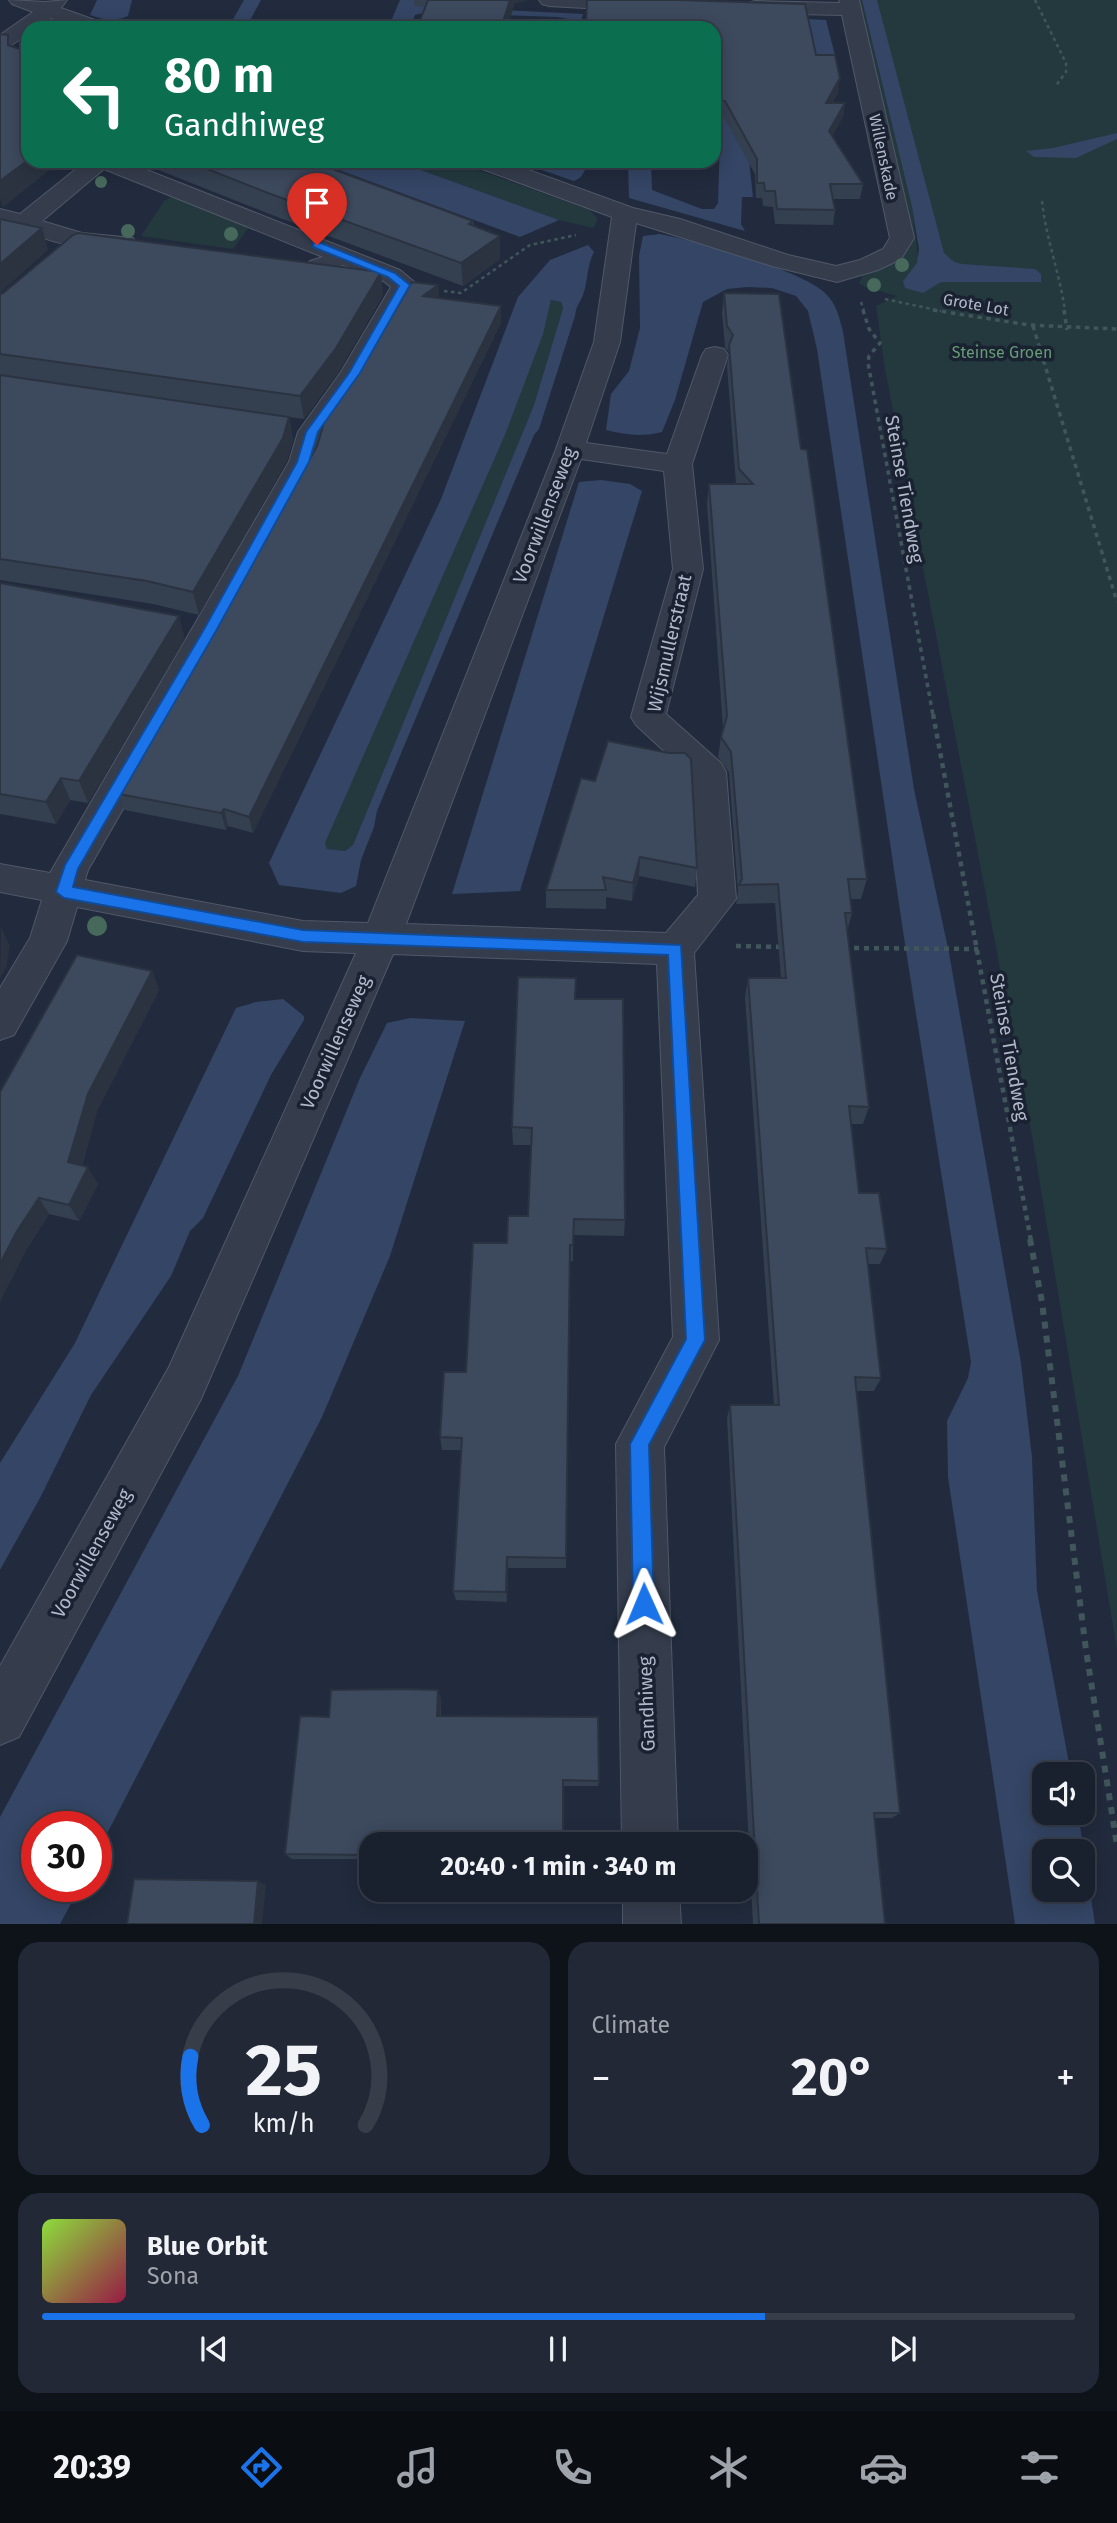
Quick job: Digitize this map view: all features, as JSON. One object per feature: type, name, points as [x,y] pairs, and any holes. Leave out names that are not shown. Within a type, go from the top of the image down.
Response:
[{"type":"street","points":[[19,0],[53,5],[85,21]]},
{"type":"street","points":[[549,0],[664,5]]},
{"type":"street","points":[[734,6],[850,4]]},
{"type":"street","name":"Willenskade","points":[[837,274],[869,265],[892,254],[902,238],[850,4]]},
{"type":"street","points":[[31,21],[53,5]]},
{"type":"street","points":[[0,44],[21,29]]},
{"type":"street","points":[[26,222],[93,168]]},
{"type":"street","points":[[0,1023],[48,941],[70,869],[209,631],[303,462],[300,431],[354,373],[405,285],[391,275],[120,168]]},
{"type":"street","points":[[501,168],[625,213],[671,224],[781,261],[837,274]]},
{"type":"street","name":"Voorwillenseweg","points":[[0,1718],[185,1383],[381,939],[570,449],[607,342],[625,213]]},
{"type":"street","points":[[0,216],[80,240],[148,246]]},
{"type":"street","points":[[55,263],[80,240]]},
{"type":"street","points":[[298,266],[322,265],[340,255]]},
{"type":"street","name":"Wijsmullerstraat","points":[[675,949],[717,900],[709,772],[648,717],[688,569],[678,464],[715,355]]},
{"type":"street","points":[[570,449],[678,464]]},
{"type":"street","points":[[176,623],[209,631]]},
{"type":"street","points":[[0,878],[303,936],[675,949]]},
{"type":"street","name":"Gandhiweg","points":[[650,1832],[639,1444],[696,1340],[675,949]]},
{"type":"street","points":[[651,1902],[652,1924]]},
{"type":"path","points":[[1035,0],[1066,64],[1066,72],[1055,87]]},
{"type":"path","points":[[1042,201],[1046,235],[1061,282],[1067,330]]},
{"type":"path","points":[[405,285],[461,293],[530,246],[598,230],[625,213]]},
{"type":"path","name":"Grote Lot","points":[[837,274],[878,297],[952,313],[1067,330],[1117,329]]},
{"type":"path","name":"Steinse Tiendweg","points":[[837,274],[860,298],[869,329],[880,343],[869,356],[868,363],[1042,1302],[1086,1650],[1117,1845]]},
{"type":"path","points":[[1033,326],[1117,602]]},
{"type":"path","points":[[675,949],[718,946],[788,947]]},
{"type":"path","points":[[844,948],[978,949]]},
{"type":"path","points":[[1111,1808],[1117,1815]]},
{"type":"green space","name":"Steinse Groen","points":[[856,0],[862,0],[912,207],[918,257],[925,245],[865,0],[1117,0],[1117,1650],[1032,1135],[885,369],[876,306],[897,296],[859,283],[863,275],[903,257],[912,239]]},
{"type":"green space","points":[[415,168],[472,168],[589,210],[598,219],[593,228],[559,220]]},
{"type":"green space","points":[[173,196],[249,227],[233,249],[141,236],[164,201]]},
{"type":"green space","points":[[551,300],[561,302],[563,308],[534,405],[353,845],[345,851],[327,849],[325,843],[505,435],[542,334]]},
{"type":"water","points":[[97,0],[132,0],[128,16],[113,20],[90,15]]},
{"type":"water","points":[[244,0],[261,0],[250,21],[232,21]]},
{"type":"water","points":[[400,0],[422,0],[420,6],[583,14],[582,21],[569,21],[557,17],[426,12],[415,15],[413,21],[391,21]]},
{"type":"water","points":[[862,0],[877,0],[944,253],[954,262],[962,264],[1035,269],[1041,274],[1041,282],[941,282],[923,293],[905,288],[903,281],[917,263],[919,249],[912,207]]},
{"type":"water","points":[[806,19],[826,20],[837,63],[739,68],[753,197],[742,197],[741,224],[745,231],[629,198],[628,168],[651,168],[652,190],[702,209],[714,209],[718,203],[721,168],[722,78]]},
{"type":"water","points":[[1117,133],[1117,139],[1076,158],[1034,157],[1026,151],[1053,148]]},
{"type":"water","points":[[334,168],[415,168],[559,220],[520,237]]},
{"type":"water","points":[[536,168],[586,168],[581,177],[574,181]]},
{"type":"water","points":[[660,234],[772,266],[812,284],[825,293],[835,306],[840,321],[914,789],[949,953],[1021,1363],[1032,1457],[1037,1591],[1069,1762],[1032,1762],[1032,1825],[1080,1825],[1082,1839],[1032,1839],[1032,1902],[1092,1902],[1095,1924],[1015,1924],[948,1477],[947,1421],[968,1378],[971,1362],[905,944],[817,349],[808,311],[796,296],[772,288],[727,289],[703,302],[675,400],[662,432],[634,435],[606,430],[611,394],[629,371],[640,328],[639,256],[643,236]]},
{"type":"water","points":[[588,245],[594,252],[585,290],[576,310],[539,429],[534,435],[377,811],[374,827],[361,860],[356,886],[341,893],[279,885],[269,863],[441,499],[518,297],[550,260]],"holes":[[[551,300],[561,302],[563,308],[534,405],[353,845],[345,851],[327,849],[325,843],[505,435],[543,334]]]},
{"type":"water","points":[[601,480],[630,484],[642,491],[520,891],[452,894],[579,482]]},
{"type":"water","points":[[283,999],[304,1016],[304,1020],[271,1075],[203,1218],[190,1231],[171,1276],[91,1395],[40,1498],[0,1570],[0,1463],[75,1343],[236,1008],[256,1002]]},
{"type":"water","points":[[410,1018],[465,1021],[390,1256],[322,1417],[112,1824],[112,1811],[21,1811],[21,1902],[72,1902],[60,1924],[0,1924],[0,1817],[238,1376],[360,1078],[387,1023]]},
{"type":"building","points":[[428,0],[510,0],[503,21],[420,21]]},
{"type":"building","points":[[587,0],[805,4],[816,55],[835,55],[840,78],[826,103],[845,103],[829,131],[863,184],[830,184],[835,210],[777,209],[775,191],[765,191],[764,183],[757,183],[757,159],[725,101],[721,101],[721,21],[586,21]]},
{"type":"building","points":[[0,34],[8,35],[8,45],[21,50],[21,165],[0,181]]},
{"type":"building","points":[[205,168],[330,168],[473,221],[469,224],[500,236],[461,263]]},
{"type":"building","points":[[0,219],[42,228],[0,264]]},
{"type":"building","points":[[78,233],[381,272],[336,348],[300,396],[0,354],[0,294]]},
{"type":"building","points":[[412,282],[438,285],[423,296],[501,306],[249,817],[224,809],[221,813],[119,794],[317,446],[326,416],[368,357]]},
{"type":"building","points":[[724,293],[779,294],[801,449],[807,450],[867,879],[848,879],[852,913],[845,913],[869,1107],[849,1106],[859,1193],[879,1193],[887,1249],[866,1248],[881,1378],[855,1377],[900,1813],[874,1813],[885,1924],[759,1924],[758,1832],[754,1832],[730,1405],[779,1405],[748,978],[786,978],[778,884],[739,885],[742,879],[731,752],[721,737],[727,716],[709,484],[753,484],[739,469],[729,345],[733,335],[727,326]]},
{"type":"building","points":[[0,375],[289,417],[283,438],[193,592],[147,581],[0,559]]},
{"type":"building","points":[[0,583],[179,616],[79,781],[61,778],[46,802],[0,794]]},
{"type":"building","points":[[608,741],[669,753],[685,753],[691,759],[697,868],[640,857],[633,883],[603,877],[606,890],[546,890],[581,778],[595,781]]},
{"type":"building","points":[[77,955],[152,971],[88,1094],[68,1162],[88,1167],[69,1205],[39,1198],[17,1231],[0,1264],[0,1092]]},
{"type":"building","points":[[518,977],[576,978],[575,999],[623,999],[625,1220],[574,1219],[573,1245],[570,1245],[566,1558],[507,1557],[506,1592],[453,1591],[462,1438],[440,1437],[444,1372],[466,1372],[473,1243],[507,1243],[508,1216],[528,1216],[532,1128],[512,1127]]},
{"type":"building","points":[[331,1690],[438,1690],[437,1716],[598,1717],[599,1781],[563,1780],[563,1832],[359,1832],[359,1855],[285,1854],[300,1716],[329,1717]]},
{"type":"building","points":[[134,1879],[258,1881],[254,1924],[127,1924]]},
{"type":"route","points":[[317,245],[391,275],[405,285],[354,373],[312,432],[303,462],[209,631],[70,869],[64,892],[303,936],[675,949],[696,1340],[639,1444],[644,1604]]}]
